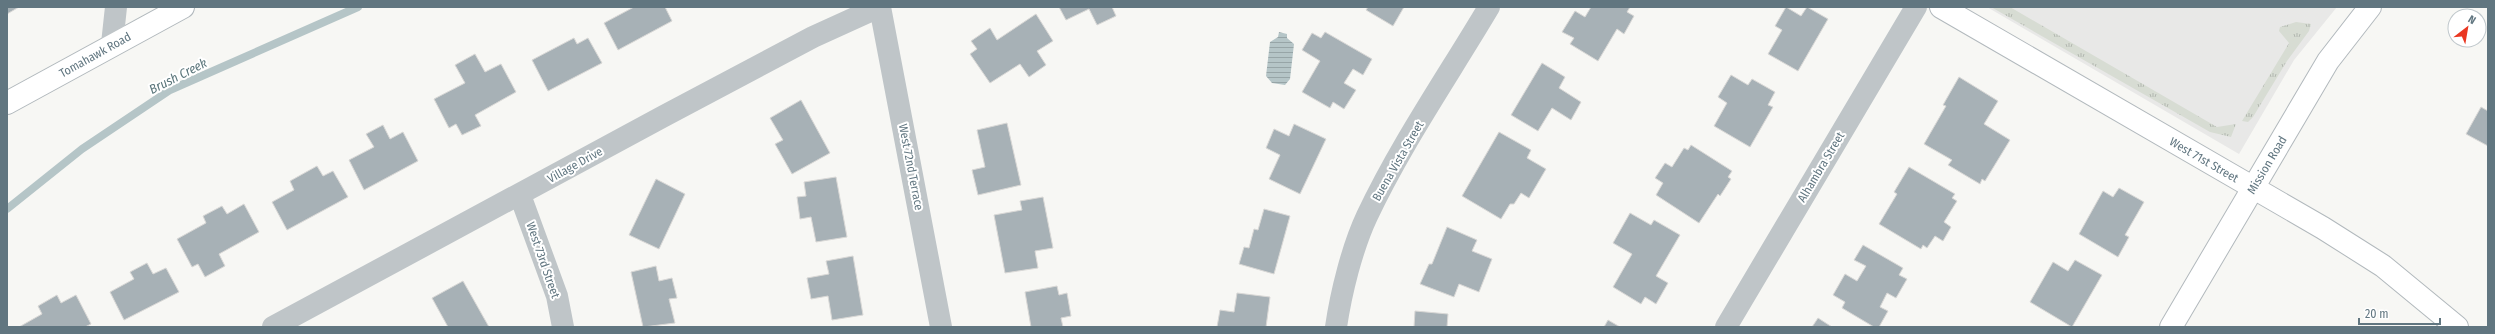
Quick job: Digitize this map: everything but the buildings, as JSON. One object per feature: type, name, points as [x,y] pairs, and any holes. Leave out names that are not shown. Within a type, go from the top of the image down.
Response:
[{"type":"street","points":[[112,44],[116,7]]},
{"type":"street","name":"Tomahawk Road","points":[[7,103],[112,44],[183,7]]},
{"type":"street","name":"Village Drive","points":[[273,327],[800,44],[880,7]]},
{"type":"street","name":"West 72nd Terrace","points":[[880,7],[941,327]]},
{"type":"street","name":"Buena Vista Street","points":[[1336,327],[1341,296],[1366,218],[1387,177],[1489,7]]},
{"type":"street","name":"Alhambra Street","points":[[1726,327],[1916,7]]},
{"type":"street","name":"West 71st Street","points":[[1941,7],[2323,228],[2383,266],[2457,327]]},
{"type":"street","name":"Mission Road","points":[[2171,327],[2328,61],[2370,7]]},
{"type":"street","name":"West 73rd Street","points":[[520,195],[556,296],[563,327]]},
{"type":"shaded area","points":[[1987,7],[2337,7],[2294,60],[2239,154]]},
{"type":"shaded area","points":[[1279,32],[1287,34],[1287,38],[1294,44],[1290,79],[1285,85],[1272,83],[1266,76],[1270,42],[1278,37]]},
{"type":"green space","points":[[1991,7],[2010,7],[2217,127],[2236,124],[2231,137],[2210,132]]},
{"type":"green space","points":[[2296,22],[2311,24],[2309,31],[2287,61],[2253,117],[2248,122],[2242,121],[2289,43],[2279,31],[2280,27]]},
{"type":"waterway","name":"Brush Creek","points":[[7,209],[82,149],[170,90],[358,7]]}]
